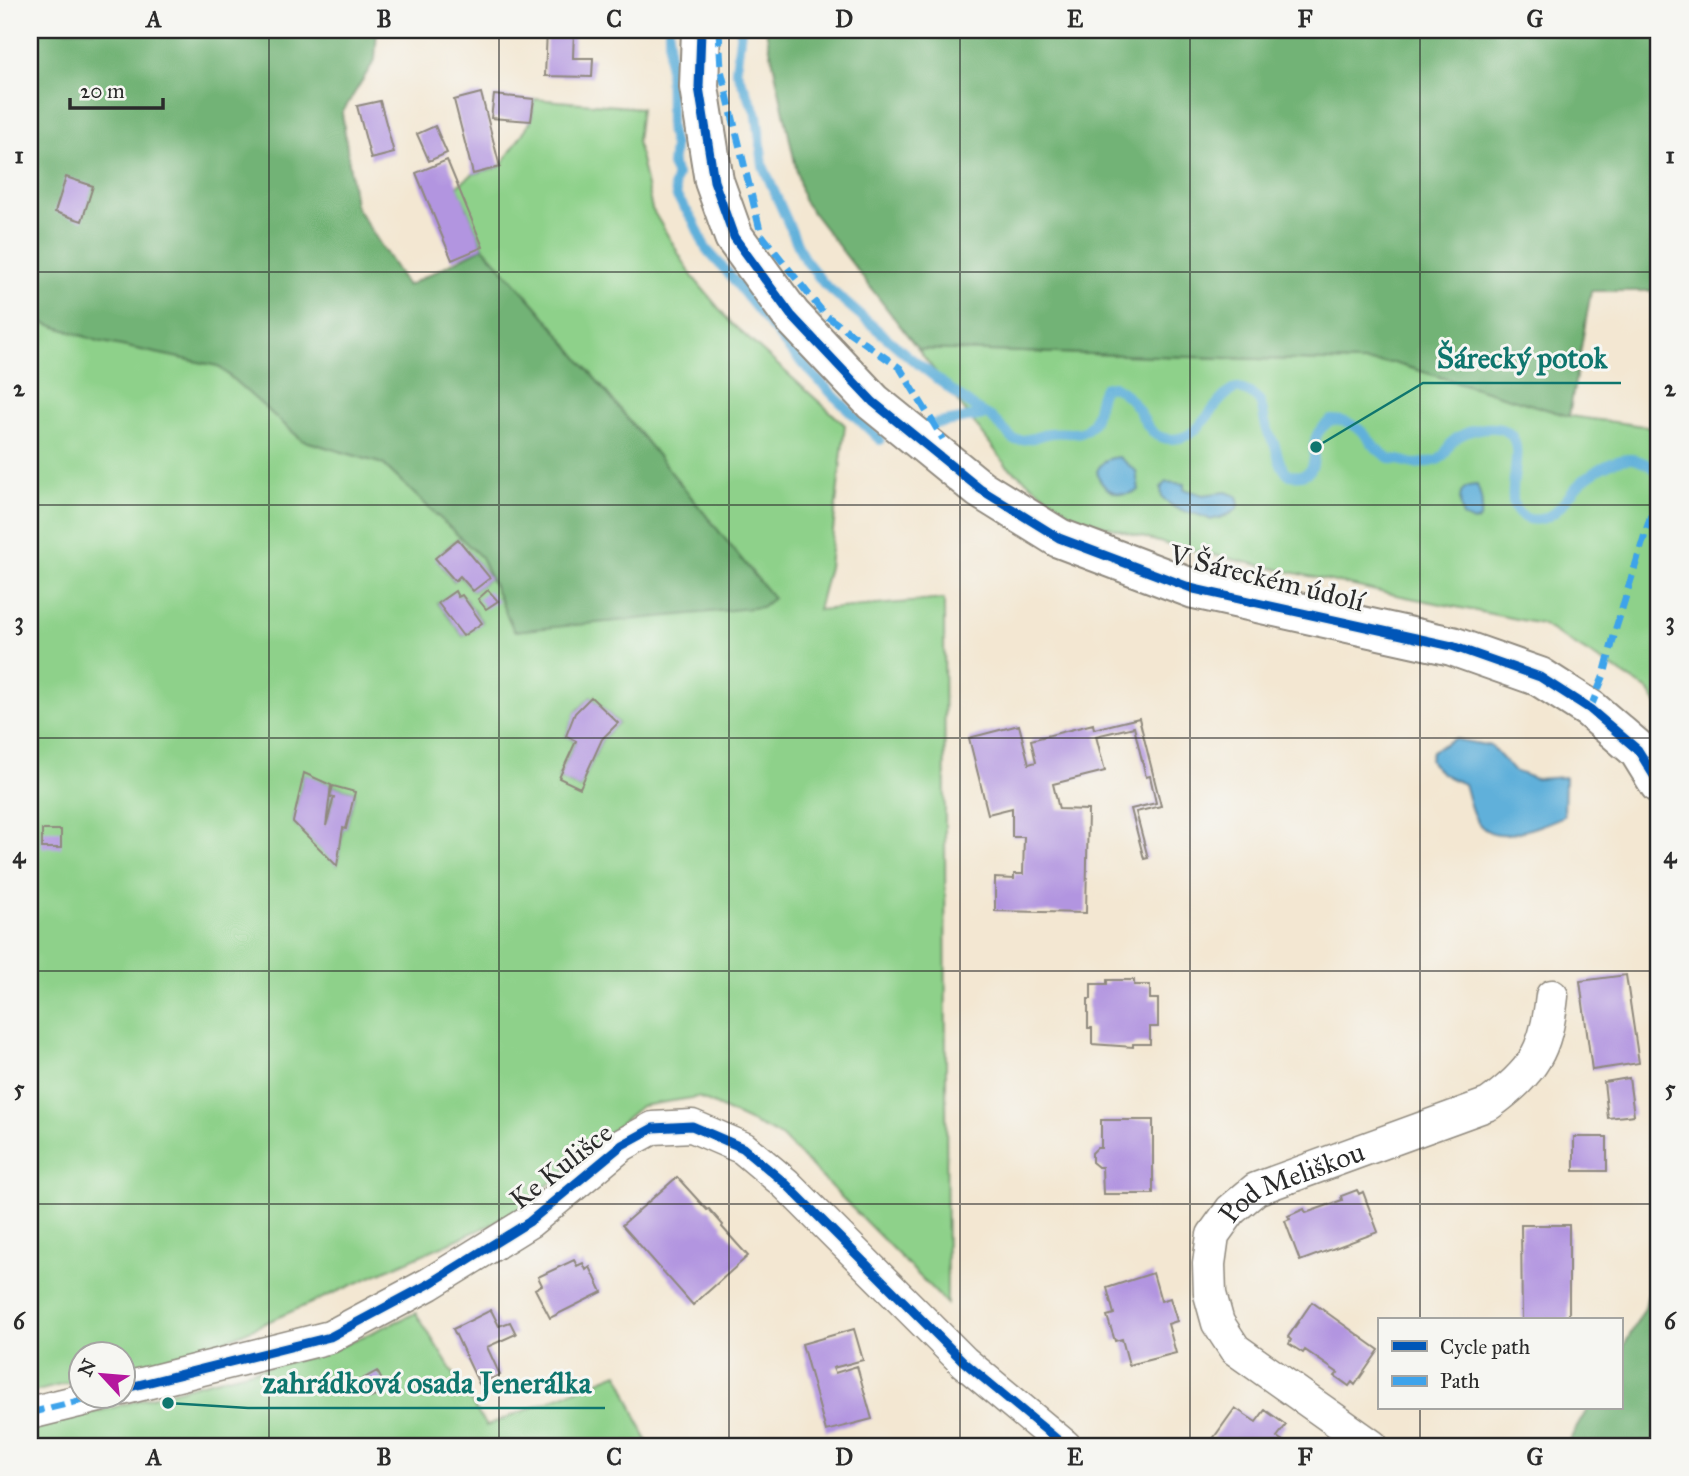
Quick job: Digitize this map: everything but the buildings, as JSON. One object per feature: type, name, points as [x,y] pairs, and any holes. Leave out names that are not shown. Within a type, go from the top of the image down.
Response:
[{"type":"street","name":"V Šáreckém údolí","points":[[701,30],[699,87],[714,181],[734,237],[791,315],[873,402],[980,489],[1059,538],[1194,589],[1452,646],[1540,677],[1590,709],[1637,751],[1659,784]]},
{"type":"street","name":"Pod Meliškou","points":[[1372,1446],[1235,1349],[1218,1323],[1210,1294],[1209,1264],[1213,1235],[1231,1210],[1256,1189],[1489,1104],[1513,1087],[1538,1058],[1549,1027],[1552,996]]},
{"type":"street","name":"Ke Kulišce","points":[[136,1386],[330,1337],[429,1284],[530,1222],[622,1145],[653,1128],[692,1126],[743,1148],[786,1184],[964,1362],[1065,1446]]},
{"type":"street","points":[[30,1413],[66,1404]]},
{"type":"green space","points":[[30,30],[377,30],[375,60],[342,113],[355,205],[407,286],[483,247],[537,307],[773,598],[762,607],[514,631],[481,557],[383,464],[302,440],[218,366],[98,341],[30,318]]},
{"type":"green space","points":[[766,30],[1659,30],[1659,291],[1591,291],[1569,416],[1394,363],[918,349],[803,200]]},
{"type":"green space","points":[[534,99],[641,108],[637,141],[652,209],[692,276],[731,323],[845,425],[829,567],[818,610],[944,599],[947,1304],[781,1136],[698,1097],[641,1106],[513,1215],[217,1344],[136,1366],[136,1340],[66,1340],[66,1384],[30,1393],[30,318],[98,341],[218,366],[302,440],[383,464],[481,557],[515,631],[773,598],[537,307],[483,247],[457,186],[473,174],[500,167],[531,121]],"holes":[[[457,539],[490,578],[473,591],[460,576],[454,581],[436,558]],[[455,592],[458,597],[462,595],[482,622],[463,636],[438,603]],[[591,697],[618,723],[602,739],[580,788],[558,778],[576,741],[566,736],[576,712]],[[304,774],[331,785],[327,823],[334,797],[330,795],[333,786],[355,792],[346,828],[343,828],[337,865],[293,822]]]},
{"type":"green space","points":[[918,349],[1394,363],[1569,416],[1644,426],[1659,432],[1659,707],[1648,690],[1541,624],[1169,545],[1075,517],[1007,466]]},
{"type":"green space","points":[[1659,1248],[1659,1446],[1566,1446],[1587,1410],[1622,1410],[1622,1349],[1645,1308]]},
{"type":"green space","points":[[416,1313],[486,1426],[618,1373],[649,1446],[30,1446],[30,1430],[103,1410],[136,1410],[136,1401],[325,1353]]},
{"type":"water","points":[[1119,457],[1136,471],[1139,490],[1119,494],[1102,484],[1097,471],[1106,461]]},
{"type":"water","points":[[1166,482],[1184,484],[1184,489],[1203,495],[1226,492],[1237,496],[1239,505],[1231,513],[1211,520],[1168,503],[1162,497],[1161,488]]},
{"type":"water","points":[[1477,485],[1482,511],[1479,520],[1473,522],[1463,517],[1461,495],[1465,488]]},
{"type":"water","points":[[1454,739],[1491,746],[1514,771],[1536,779],[1565,777],[1564,816],[1531,829],[1506,834],[1485,829],[1473,813],[1464,784],[1440,772],[1430,759],[1432,751]]},
{"type":"waterway","points":[[669,30],[670,129],[674,146],[672,165],[677,175],[674,185],[677,197],[693,220],[706,249],[790,350],[880,440]]},
{"type":"waterway","points":[[741,30],[736,70],[757,115],[763,166],[803,257],[824,284],[909,357],[972,406],[991,417],[1014,440],[1088,429],[1094,420],[1104,388],[1113,386],[1132,401],[1154,433],[1164,438],[1182,438],[1199,426],[1220,401],[1237,388],[1258,399],[1280,462],[1290,475],[1300,475],[1311,469],[1316,437],[1320,429],[1331,420],[1343,421],[1359,429],[1391,459],[1415,464],[1438,460],[1454,440],[1466,433],[1489,428],[1503,430],[1509,433],[1515,442],[1514,504],[1519,514],[1529,519],[1538,520],[1552,514],[1583,480],[1616,461],[1634,459],[1659,471]]},
{"type":"waterway","points":[[923,426],[983,415]]},
{"type":"marked path","points":[[719,30],[721,70],[761,234],[825,315],[900,368],[943,439]]},
{"type":"marked path","points":[[1653,30],[1659,31]]},
{"type":"marked path","points":[[1590,709],[1604,675],[1659,489]]},
{"type":"marked path","points":[[30,1413],[66,1404]]},
{"type":"cycle path","points":[[701,30],[699,87],[714,181],[734,237],[791,315],[873,402],[980,489],[1059,538],[1194,589],[1452,646],[1540,677],[1590,709],[1638,750],[1659,784]]},
{"type":"cycle path","points":[[136,1386],[330,1337],[429,1284],[529,1222],[622,1145],[653,1128],[692,1126],[743,1148],[786,1184],[964,1362],[1065,1446]]},
{"type":"place","name":"Šárecký potok","points":[[1316,447]]},
{"type":"place","name":"zahrádková osada Jenerálka","points":[[168,1403]]}]
